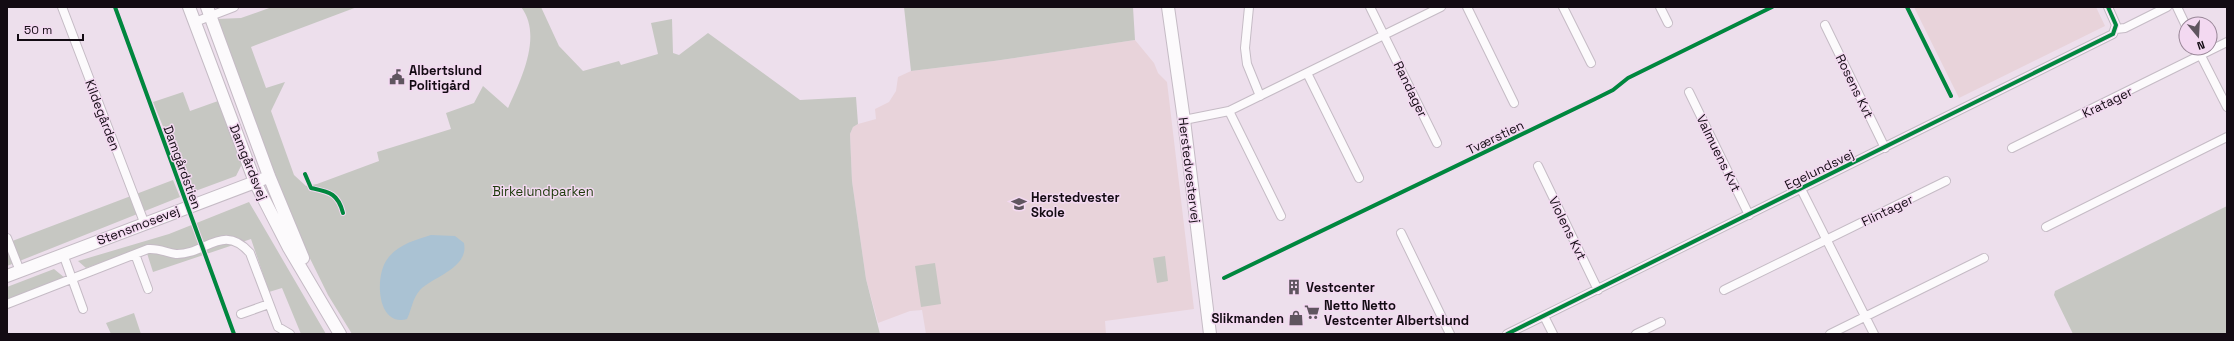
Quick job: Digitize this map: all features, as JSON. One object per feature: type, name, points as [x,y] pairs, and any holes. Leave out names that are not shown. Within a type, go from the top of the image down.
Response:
[{"type":"street","name":"Kildegården","points":[[62,7],[144,222]]},
{"type":"street","name":"Damgårdsvej","points":[[189,7],[255,182],[324,309],[340,334]]},
{"type":"street","points":[[195,22],[208,12],[234,7]]},
{"type":"street","name":"Herstedvestervej","points":[[1168,7],[1184,120],[1210,334]]},
{"type":"street","points":[[1249,7],[1245,48],[1247,64],[1260,96]]},
{"type":"street","name":"Randager","points":[[1370,7],[1437,143]]},
{"type":"street","points":[[1184,120],[1229,111],[1441,7]]},
{"type":"street","points":[[1467,7],[1514,103]]},
{"type":"street","points":[[1563,7],[1591,63]]},
{"type":"street","points":[[1660,7],[1668,23]]},
{"type":"street","points":[[2108,7],[2116,29]]},
{"type":"street","name":"Egelundsvej","points":[[1507,334],[2113,34],[2116,29],[2125,28],[2167,7]]},
{"type":"street","name":"Damgårdsvej","points":[[208,12],[269,176],[324,309]]},
{"type":"street","name":"Rosens Kvt","points":[[1825,25],[1885,148]]},
{"type":"street","name":"Kratager","points":[[2012,148],[2191,56]]},
{"type":"street","points":[[2201,56],[2227,107]]},
{"type":"street","points":[[1307,73],[1359,178]]},
{"type":"street","name":"Valmuens Kvt","points":[[1689,92],[1749,215]]},
{"type":"street","points":[[1229,111],[1281,216]]},
{"type":"street","points":[[2046,226],[2227,137]]},
{"type":"street","name":"Violens Kvt","points":[[1538,166],[1598,290]]},
{"type":"street","name":"Stensmosevej","points":[[7,276],[144,222],[269,176]]},
{"type":"street","name":"Flintager","points":[[1724,290],[1946,181]]},
{"type":"street","points":[[1801,189],[1874,334]]},
{"type":"street","points":[[1401,233],[1450,334]]},
{"type":"street","points":[[7,238],[20,271]]},
{"type":"street","points":[[7,304],[135,254],[158,248],[175,254],[184,253],[222,239],[234,241],[243,246],[250,253],[278,327],[290,334]]},
{"type":"street","points":[[63,254],[83,309]]},
{"type":"street","points":[[135,254],[148,289]]},
{"type":"street","points":[[1830,334],[1984,258]]},
{"type":"street","points":[[241,314],[269,304]]},
{"type":"street","points":[[1544,316],[1553,334]]},
{"type":"street","points":[[1636,334],[1661,322]]},
{"type":"shaded area","points":[[1914,7],[2096,7],[2105,26],[1959,98]]},
{"type":"shaded area","name":"Herstedvester Skole","points":[[1135,40],[1154,63],[1158,73],[1167,82],[1194,309],[1105,321],[1106,334],[926,334],[922,310],[910,311],[878,323],[866,279],[852,181],[850,134],[853,127],[858,124],[876,119],[875,109],[889,102],[896,91],[898,77],[911,71],[994,61]]},
{"type":"green space","name":"Birkelundparken","points":[[272,7],[357,7],[251,47],[266,88],[285,82],[271,111],[294,175],[306,186],[317,184],[379,161],[377,152],[451,129],[446,113],[474,103],[483,86],[508,108],[524,71],[530,44],[530,31],[527,18],[521,7],[541,7],[559,46],[583,71],[619,61],[621,65],[658,54],[651,23],[672,19],[673,53],[679,55],[708,33],[800,100],[856,97],[858,124],[853,127],[850,134],[852,181],[866,279],[880,334],[352,334],[328,295],[292,222],[216,19],[241,18]]},
{"type":"green space","points":[[904,7],[1133,7],[1135,40],[994,61],[911,71]]},
{"type":"green space","points":[[183,92],[190,111],[218,101],[242,164],[236,176],[190,193],[153,102]]},
{"type":"green space","points":[[173,180],[180,197],[7,266],[7,243]]},
{"type":"green space","points":[[249,202],[326,334],[301,334],[282,288],[269,292],[251,239],[153,272],[145,247],[86,268],[78,261],[169,234]]},
{"type":"green space","points":[[2227,206],[2227,334],[2073,334],[2054,295],[2055,291]]},
{"type":"green space","points":[[1165,256],[1168,281],[1157,283],[1153,258]]},
{"type":"green space","points":[[935,263],[941,304],[921,307],[915,266]]},
{"type":"green space","points":[[54,269],[65,278],[7,300],[7,287]]},
{"type":"green space","points":[[134,313],[141,334],[111,334],[106,323]]},
{"type":"water","points":[[431,235],[455,236],[464,243],[464,252],[456,265],[426,285],[417,293],[407,319],[397,320],[390,316],[384,309],[381,299],[380,278],[386,261],[390,255],[400,247],[412,241]]},
{"type":"cycle path","name":"Damgårdstien","points":[[115,7],[234,334]]},
{"type":"cycle path","name":"Tværstien","points":[[1224,278],[1595,99],[1613,90],[1628,78],[1772,7]]},
{"type":"cycle path","points":[[1907,7],[1951,96]]},
{"type":"cycle path","points":[[1507,334],[2113,34],[2116,25],[2108,7]]},
{"type":"cycle path","points":[[305,174],[311,188],[332,194],[341,206],[343,213]]},
{"type":"place","name":"Albertslund Politigård","points":[[397,77]]},
{"type":"place","name":"Herstedvester Skole","points":[[1019,204]]},
{"type":"place","name":"Vestcenter","points":[[1294,287]]},
{"type":"place","name":"Netto Netto Vestcenter Albertslund","points":[[1312,312]]},
{"type":"place","name":"Slikmanden","points":[[1296,318]]}]
